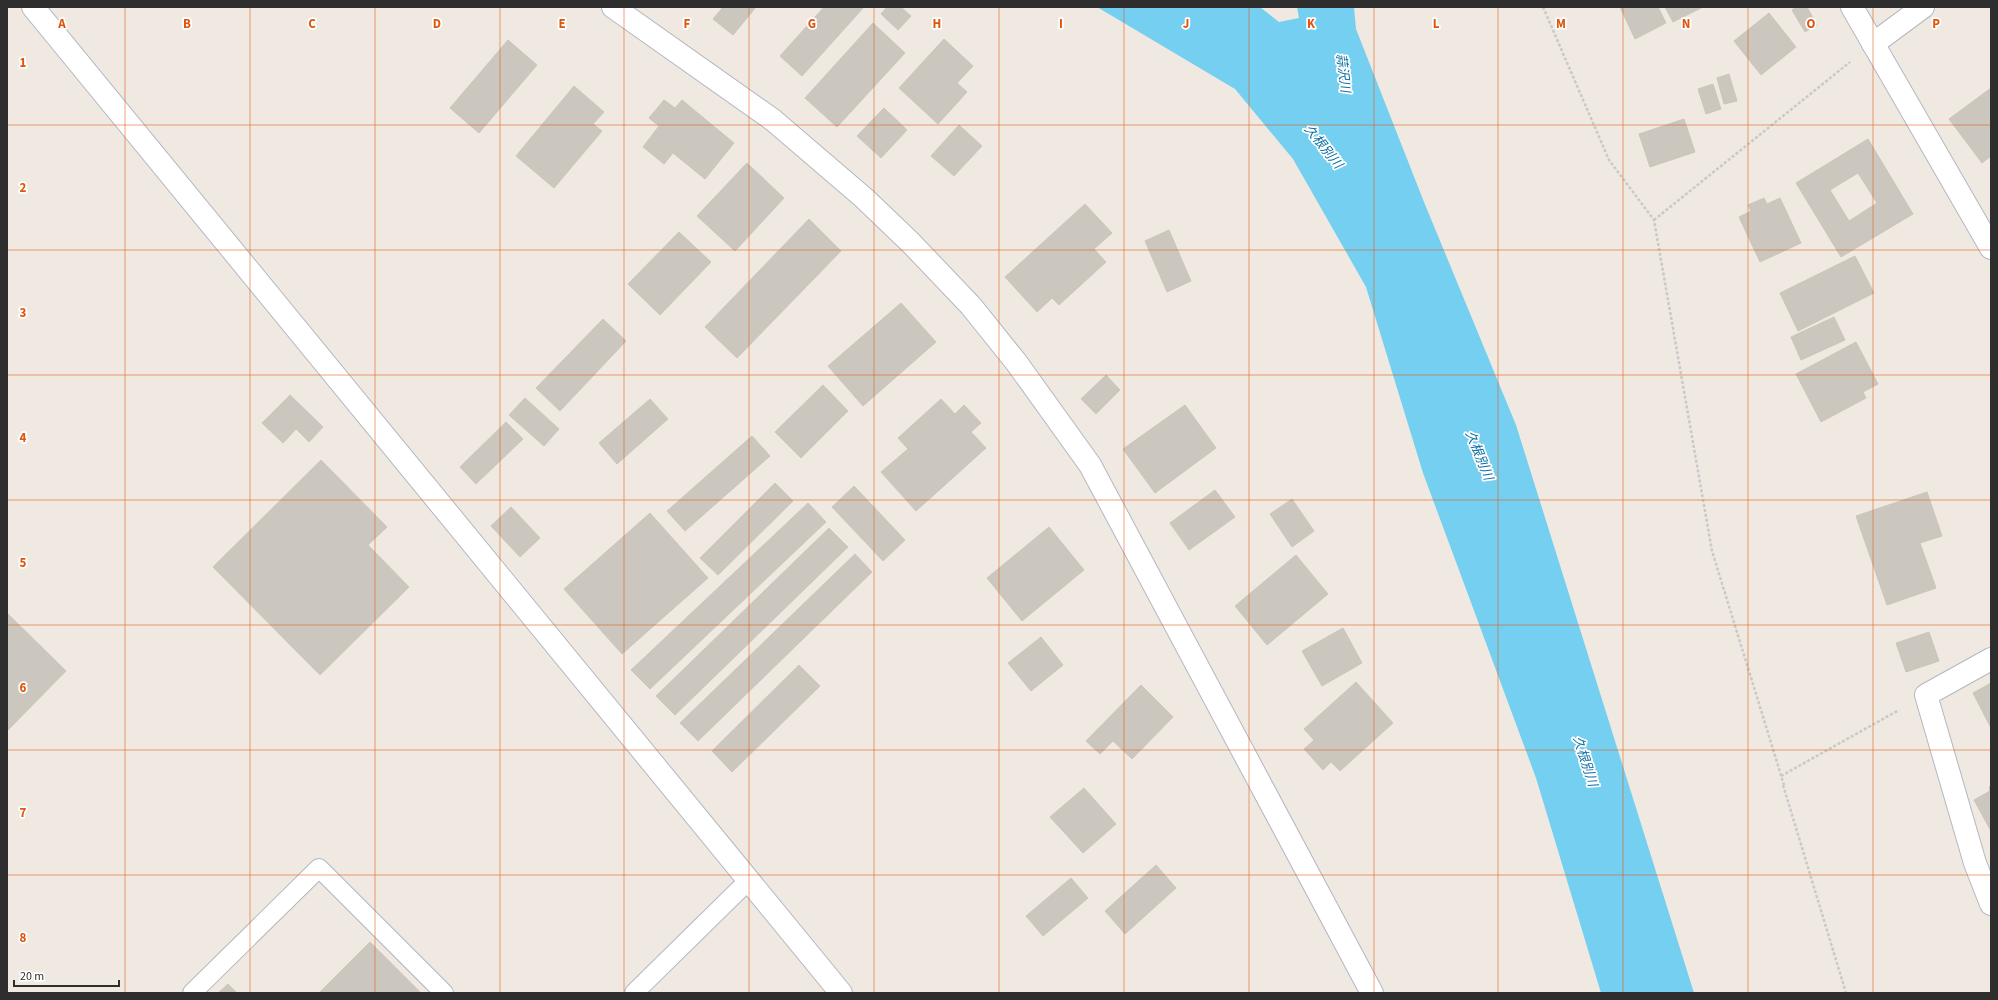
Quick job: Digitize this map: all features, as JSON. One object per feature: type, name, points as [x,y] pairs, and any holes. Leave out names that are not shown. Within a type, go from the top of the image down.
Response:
[{"type":"street","points":[[33,7],[841,993]]},
{"type":"street","points":[[613,7],[773,120],[864,198],[911,243],[971,306],[1016,362],[1090,465],[1372,993]]},
{"type":"street","points":[[1852,7],[1991,248]]},
{"type":"street","points":[[1873,44],[1923,7]]},
{"type":"street","points":[[1991,659],[1926,695],[1975,862],[1991,904]]},
{"type":"lane","points":[[192,993],[319,868],[444,993]]},
{"type":"lane","points":[[634,993],[748,881]]},
{"type":"path","points":[[1543,7],[1609,160],[1654,220],[1712,551],[1846,993]]},
{"type":"path","points":[[1654,220],[1873,44]]},
{"type":"path","points":[[1784,785],[1781,776],[1926,695]]},
{"type":"water","points":[[1097,7],[1260,7],[1279,22],[1299,18],[1297,7],[1354,7],[1356,29],[1424,202],[1516,425],[1694,993],[1601,993],[1536,778],[1423,473],[1366,287],[1293,159],[1235,89]]},
{"type":"building","points":[[723,7],[756,7],[733,35],[713,19]]},
{"type":"building","points":[[824,7],[864,7],[802,76],[780,56]]},
{"type":"building","points":[[887,7],[901,7],[911,16],[898,30],[881,14]]},
{"type":"building","points":[[1620,7],[1658,7],[1666,23],[1635,39]]},
{"type":"building","points":[[1665,7],[1703,7],[1673,22]]},
{"type":"building","points":[[1797,7],[1807,7],[1817,25],[1805,32],[1792,10]]},
{"type":"building","points":[[1769,13],[1796,47],[1761,75],[1734,41]]},
{"type":"building","points":[[873,23],[905,53],[837,127],[805,98]]},
{"type":"building","points":[[944,39],[973,66],[957,83],[967,92],[938,124],[899,88]]},
{"type":"building","points":[[508,40],[537,65],[479,133],[450,108]]},
{"type":"building","points":[[1729,74],[1737,101],[1724,104],[1717,78]]},
{"type":"building","points":[[1713,84],[1721,109],[1706,114],[1698,89]]},
{"type":"building","points":[[574,86],[604,112],[593,124],[602,131],[554,188],[516,156]]},
{"type":"building","points":[[1991,88],[1991,156],[1982,163],[1949,119]]},
{"type":"building","points":[[664,100],[675,108],[682,100],[734,143],[705,179],[673,153],[664,164],[643,147],[659,126],[649,118]]},
{"type":"building","points":[[884,108],[907,130],[881,158],[857,136]]},
{"type":"building","points":[[1684,119],[1695,152],[1650,167],[1639,134]]},
{"type":"building","points":[[959,125],[982,146],[954,176],[931,156]]},
{"type":"building","points":[[1868,139],[1913,214],[1841,257],[1796,183]],"holes":[[[1858,173],[1877,203],[1849,221],[1830,190]]]},
{"type":"building","points":[[747,163],[784,198],[735,251],[697,216]]},
{"type":"building","points":[[1764,198],[1767,204],[1780,198],[1801,243],[1760,262],[1739,217],[1751,211],[1748,205]]},
{"type":"building","points":[[1085,204],[1112,233],[1094,249],[1106,262],[1059,305],[1052,298],[1037,312],[1005,277]]},
{"type":"building","points":[[809,219],[841,251],[737,358],[705,327]]},
{"type":"building","points":[[1169,230],[1191,281],[1167,292],[1145,241]]},
{"type":"building","points":[[679,232],[711,262],[660,315],[628,284]]},
{"type":"building","points":[[1855,256],[1874,293],[1798,331],[1780,293]]},
{"type":"building","points":[[901,303],[936,342],[863,406],[828,366]]},
{"type":"building","points":[[1834,317],[1845,340],[1801,360],[1791,337]]},
{"type":"building","points":[[603,319],[626,341],[560,411],[536,388]]},
{"type":"building","points":[[1856,342],[1878,384],[1863,392],[1866,398],[1821,422],[1796,374]]},
{"type":"building","points":[[1106,375],[1120,390],[1096,414],[1081,399]]},
{"type":"building","points":[[823,385],[848,411],[801,458],[775,432]]},
{"type":"building","points":[[290,395],[323,427],[309,442],[296,429],[283,443],[262,423]]},
{"type":"building","points":[[525,398],[559,429],[544,446],[509,415]]},
{"type":"building","points":[[650,399],[668,419],[617,464],[599,443]]},
{"type":"building","points":[[941,399],[955,414],[964,405],[981,423],[971,432],[986,448],[916,511],[881,472],[908,449],[898,438]]},
{"type":"building","points":[[1185,405],[1216,448],[1155,493],[1123,449]]},
{"type":"building","points":[[506,422],[523,439],[476,484],[460,467]]},
{"type":"building","points":[[752,436],[770,456],[685,531],[667,511]]},
{"type":"building","points":[[321,460],[387,527],[368,545],[409,587],[320,675],[213,567]]},
{"type":"building","points":[[775,483],[793,501],[718,575],[700,558]]},
{"type":"building","points":[[854,486],[905,540],[883,561],[832,507]]},
{"type":"building","points":[[1215,490],[1235,517],[1189,550],[1170,523]]},
{"type":"building","points":[[1927,492],[1942,536],[1920,543],[1936,588],[1887,605],[1856,516]]},
{"type":"building","points":[[1292,499],[1314,531],[1292,547],[1270,514]]},
{"type":"building","points":[[808,503],[826,522],[650,689],[631,670]]},
{"type":"building","points":[[511,507],[540,538],[520,557],[491,526]]},
{"type":"building","points":[[650,513],[708,578],[622,654],[564,589]]},
{"type":"building","points":[[1049,527],[1084,570],[1022,621],[987,578]]},
{"type":"building","points":[[829,528],[848,547],[675,715],[656,696]]},
{"type":"building","points":[[855,554],[872,572],[698,741],[680,723]]},
{"type":"building","points":[[1296,555],[1328,594],[1267,645],[1235,606]]},
{"type":"building","points":[[7,613],[66,671],[7,731]]},
{"type":"building","points":[[1343,628],[1362,663],[1322,686],[1302,651]]},
{"type":"building","points":[[1929,632],[1939,661],[1906,672],[1896,643]]},
{"type":"building","points":[[1041,637],[1063,665],[1031,691],[1008,663]]},
{"type":"building","points":[[799,665],[820,686],[732,772],[712,751]]},
{"type":"building","points":[[1356,682],[1393,723],[1340,771],[1331,762],[1323,770],[1304,749],[1314,740],[1304,729]]},
{"type":"building","points":[[1991,683],[1991,728],[1973,693]]},
{"type":"building","points":[[1141,685],[1173,717],[1132,759],[1113,741],[1100,754],[1086,741]]},
{"type":"building","points":[[1991,786],[1991,831],[1974,800],[1990,791],[1989,787]]},
{"type":"building","points":[[1084,788],[1116,824],[1083,853],[1050,817]]},
{"type":"building","points":[[1156,865],[1176,888],[1125,934],[1105,911]]},
{"type":"building","points":[[1071,878],[1088,898],[1043,936],[1026,916]]},
{"type":"building","points":[[370,942],[421,993],[319,993]]},
{"type":"building","points":[[228,984],[237,993],[218,993]]},
{"type":"water label","name":"蒜沢川","points":[[1344,73]]},
{"type":"water label","name":"久根別川","points":[[1324,146]]},
{"type":"water label","name":"久根別川","points":[[1480,455]]},
{"type":"water label","name":"久根別川","points":[[1586,761]]}]
